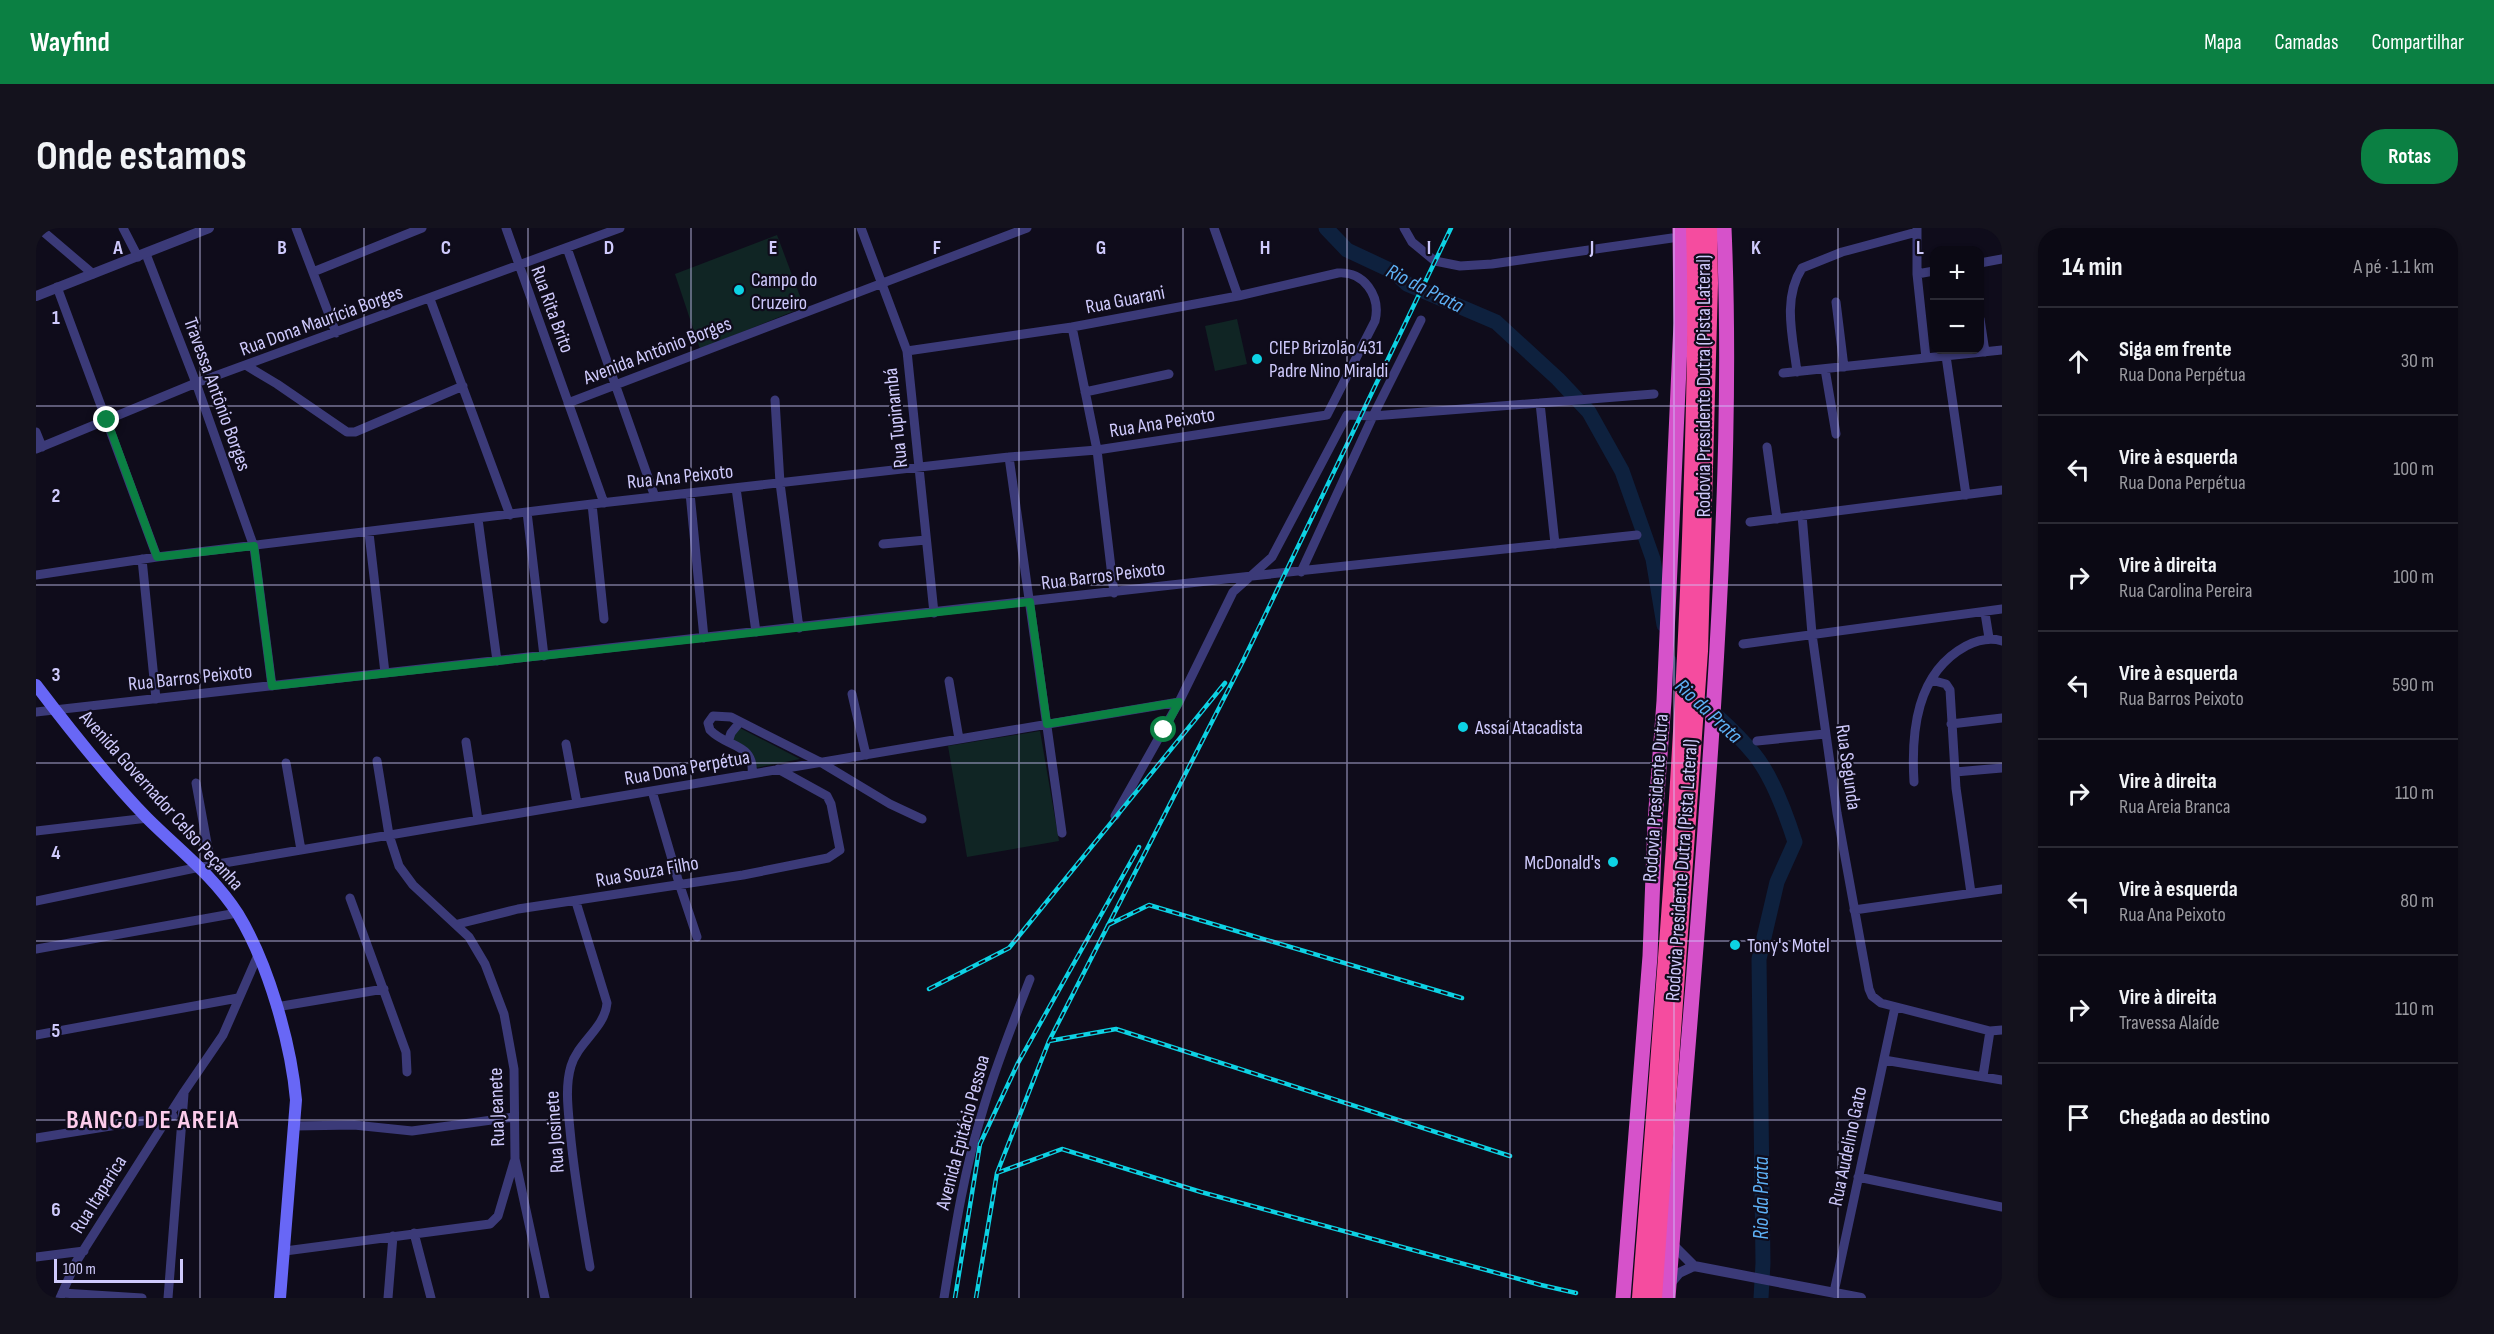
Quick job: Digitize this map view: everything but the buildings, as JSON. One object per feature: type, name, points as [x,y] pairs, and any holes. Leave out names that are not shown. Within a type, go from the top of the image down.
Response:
[{"type":"highway","name":"Rodovia Presidente Dutra","points":[[1693,651],[1696,289],[1694,228]]},
{"type":"highway","name":"Rodovia Presidente Dutra","points":[[1654,1298],[1693,651],[1710,283],[1709,228]]},
{"type":"highway","name":"Rodovia Presidente Dutra (Pista Lateral)","points":[[1669,1291],[1712,756],[1724,514],[1727,302],[1725,228]]},
{"type":"highway","name":"Rodovia Presidente Dutra (Pista Lateral)","points":[[1623,1298],[1650,956],[1655,822],[1672,541],[1681,270],[1674,231]]},
{"type":"highway","name":"Rodovia Presidente Dutra","points":[[1640,1298],[1688,723]]},
{"type":"main road","name":"Avenida Governador Celso Peçanha","points":[[36,685],[108,775],[148,818],[206,866],[237,913],[258,955],[276,1007],[293,1074],[295,1126],[280,1298]]},
{"type":"street","points":[[39,228],[93,274]]},
{"type":"street","name":"Travessa Antônio Borges","points":[[123,228],[142,255],[196,383],[254,546],[272,686]]},
{"type":"street","points":[[296,228],[336,333]]},
{"type":"street","points":[[313,272],[422,228]]},
{"type":"street","name":"Rua Rita Brito","points":[[506,228],[604,503]]},
{"type":"street","name":"Rua Dona Maurícia Borges","points":[[39,448],[196,383],[620,228]]},
{"type":"street","name":"Rua Tupinambá","points":[[861,228],[907,351],[934,613]]},
{"type":"street","name":"Avenida Antônio Borges","points":[[568,403],[1027,228]]},
{"type":"street","points":[[1214,228],[1238,296]]},
{"type":"street","points":[[1404,228],[1412,242],[1430,257],[1441,263],[1460,266],[1492,264],[1674,231]]},
{"type":"street","points":[[36,296],[202,229]]},
{"type":"street","points":[[1797,372],[1790,313],[1792,288],[1802,268],[1842,252],[1917,230],[1917,274],[1926,358]]},
{"type":"street","points":[[567,248],[655,497]]},
{"type":"street","points":[[1984,262],[2002,259]]},
{"type":"street","name":"Rua Guarani","points":[[907,351],[1072,327],[1238,296],[1325,274],[1347,272],[1367,284],[1377,305],[1377,314],[1327,415]]},
{"type":"street","points":[[1917,274],[1930,272]]},
{"type":"street","points":[[57,287],[157,557]]},
{"type":"street","points":[[430,299],[510,515]]},
{"type":"street","points":[[1836,302],[1844,367]]},
{"type":"street","points":[[1301,572],[1373,416],[1421,320]]},
{"type":"street","points":[[1072,327],[1097,450],[1114,592]]},
{"type":"street","points":[[1984,345],[1985,352]]},
{"type":"street","points":[[1783,374],[2002,350]]},
{"type":"street","points":[[1946,356],[1966,495]]},
{"type":"street","points":[[247,366],[347,432],[356,432],[463,386]]},
{"type":"street","points":[[1825,369],[1836,434]]},
{"type":"street","points":[[1085,392],[1169,374]]},
{"type":"street","points":[[1115,816],[1179,702],[1233,592],[1272,557],[1347,415],[1373,416],[1654,394]]},
{"type":"street","points":[[775,400],[780,483],[799,627]]},
{"type":"street","points":[[1540,403],[1555,544]]},
{"type":"street","name":"Rua Ana Peixoto","points":[[36,575],[157,557],[592,504],[1009,457],[1097,450],[1327,415]]},
{"type":"street","points":[[36,432],[39,448]]},
{"type":"street","points":[[1767,447],[1777,519]]},
{"type":"street","points":[[1009,457],[1062,833]]},
{"type":"street","points":[[736,488],[756,632]]},
{"type":"street","points":[[1750,522],[2002,490]]},
{"type":"street","points":[[690,493],[704,638]]},
{"type":"street","points":[[592,504],[604,619]]},
{"type":"street","points":[[527,512],[544,656]]},
{"type":"street","name":"Rua Segunda","points":[[1802,515],[1812,634],[1825,734],[1869,989],[1877,1001],[1895,1007],[1990,1031],[2002,1030]]},
{"type":"street","points":[[478,519],[497,661]]},
{"type":"street","points":[[369,532],[385,673]]},
{"type":"street","name":"Rua Barros Peixoto","points":[[36,712],[1637,535]]},
{"type":"street","points":[[884,544],[926,540]]},
{"type":"street","points":[[142,559],[156,699]]},
{"type":"street","points":[[1743,644],[2002,609]]},
{"type":"street","points":[[1985,612],[1989,638]]},
{"type":"street","points":[[1914,782],[1914,725],[1930,680],[1949,658],[1975,642],[1989,638],[2002,641]]},
{"type":"street","points":[[1930,680],[1948,686],[1955,772],[1971,893]]},
{"type":"street","points":[[949,681],[959,739]]},
{"type":"street","points":[[852,694],[866,755]]},
{"type":"street","name":"Rua Dona Perpétua","points":[[36,901],[206,866],[1179,702]]},
{"type":"street","points":[[752,774],[753,764],[750,756],[710,730],[710,719],[713,716],[726,716],[740,722],[820,762],[890,804],[922,819]]},
{"type":"street","points":[[1951,724],[2002,718]]},
{"type":"street","points":[[728,742],[731,733],[740,722]]},
{"type":"street","points":[[1757,741],[1825,734]]},
{"type":"street","points":[[466,742],[478,820]]},
{"type":"street","points":[[566,744],[577,804]]},
{"type":"street","name":"Rua Jeanete","points":[[377,761],[389,835],[404,876],[458,924],[469,937],[485,964],[504,1014],[514,1069],[515,1159],[545,1298]]},
{"type":"street","points":[[286,763],[301,850]]},
{"type":"street","points":[[1955,772],[2002,768]]},
{"type":"street","name":"Rua Souza Filho","points":[[458,924],[518,909],[576,902],[790,866],[828,858],[840,850],[829,799],[778,770]]},
{"type":"street","points":[[196,783],[206,866]]},
{"type":"street","points":[[652,791],[697,937]]},
{"type":"street","points":[[36,831],[148,818]]},
{"type":"street","points":[[1854,910],[2002,889]]},
{"type":"street","points":[[350,897],[406,1052],[407,1072]]},
{"type":"street","name":"Rua Josinete","points":[[576,902],[607,1003],[604,1017],[580,1049],[571,1066],[568,1093],[576,1189],[590,1267]]},
{"type":"street","points":[[36,949],[237,913]]},
{"type":"street","name":"Rua Itaparica","points":[[61,1295],[84,1251],[169,1115],[223,1035],[258,955]]},
{"type":"street","name":"Avenida Epitácio Pessoa","points":[[944,1298],[958,1209],[981,1115],[1030,979]]},
{"type":"street","points":[[276,1007],[384,989]]},
{"type":"street","points":[[36,1035],[238,998]]},
{"type":"street","name":"Rua Audelino Gato","points":[[1834,1292],[1895,1007]]},
{"type":"street","points":[[1983,1076],[1990,1031]]},
{"type":"street","points":[[1884,1060],[2002,1080]]},
{"type":"street","points":[[168,1298],[184,1092]]},
{"type":"street","points":[[36,1138],[169,1115],[182,1117]]},
{"type":"street","points":[[295,1126],[354,1125],[411,1131],[514,1117]]},
{"type":"street","points":[[285,1251],[490,1224],[495,1221],[515,1159]]},
{"type":"street","points":[[1858,1177],[2002,1207]]},
{"type":"street","points":[[414,1233],[431,1298]]},
{"type":"street","points":[[388,1298],[393,1236]]},
{"type":"street","points":[[1673,1245],[1694,1266],[1862,1298]]},
{"type":"street","points":[[36,1257],[84,1251]]},
{"type":"street","points":[[1669,1291],[1680,1273],[1694,1266]]},
{"type":"street","points":[[61,1295],[142,1298]]},
{"type":"green space","name":"Campo do Cruzeiro","points":[[777,235],[804,307],[700,349],[675,274]]},
{"type":"green space","points":[[1237,319],[1247,364],[1215,371],[1205,326]]},
{"type":"green space","points":[[740,728],[800,759],[755,768],[732,741],[731,736]]},
{"type":"green space","points":[[1040,731],[1059,841],[967,857],[948,746]]},
{"type":"waterway","name":"Rio da Prata","points":[[1326,228],[1347,250],[1394,272],[1407,284],[1496,322],[1558,379],[1589,412],[1622,471],[1653,559],[1664,625]]},
{"type":"waterway","name":"Rio da Prata","points":[[1669,661],[1672,678],[1745,743],[1761,763],[1778,796],[1795,842],[1777,882],[1759,959],[1763,1263],[1761,1298]]},
{"type":"railway","points":[[976,1298],[997,1173],[1049,1041],[1243,661],[1451,228]]},
{"type":"railway","points":[[929,989],[1009,948],[1225,683]]},
{"type":"railway","points":[[955,1298],[980,1144],[1018,1063],[1139,847]]},
{"type":"railway","points":[[1108,925],[1149,905],[1462,998]]},
{"type":"railway","points":[[1049,1041],[1116,1029],[1510,1156]]},
{"type":"railway","points":[[997,1173],[1062,1149],[1201,1192],[1576,1293]]},
{"type":"place","name":"Campo do Cruzeiro","points":[[739,290]]},
{"type":"place","name":"CIEP Brizolão 431 Padre Nino Miraldi","points":[[1257,359]]},
{"type":"place","name":"Assaí Atacadista","points":[[1463,727]]},
{"type":"place","name":"McDonald's","points":[[1613,862]]},
{"type":"place","name":"Tony's Motel","points":[[1735,945]]},
{"type":"district","name":"BANCO DE AREIA","points":[[153,1119]]},
{"type":"route","points":[[107,420],[157,557],[254,546],[272,686],[1030,602],[1047,724],[1179,702],[1164,730]]}]
